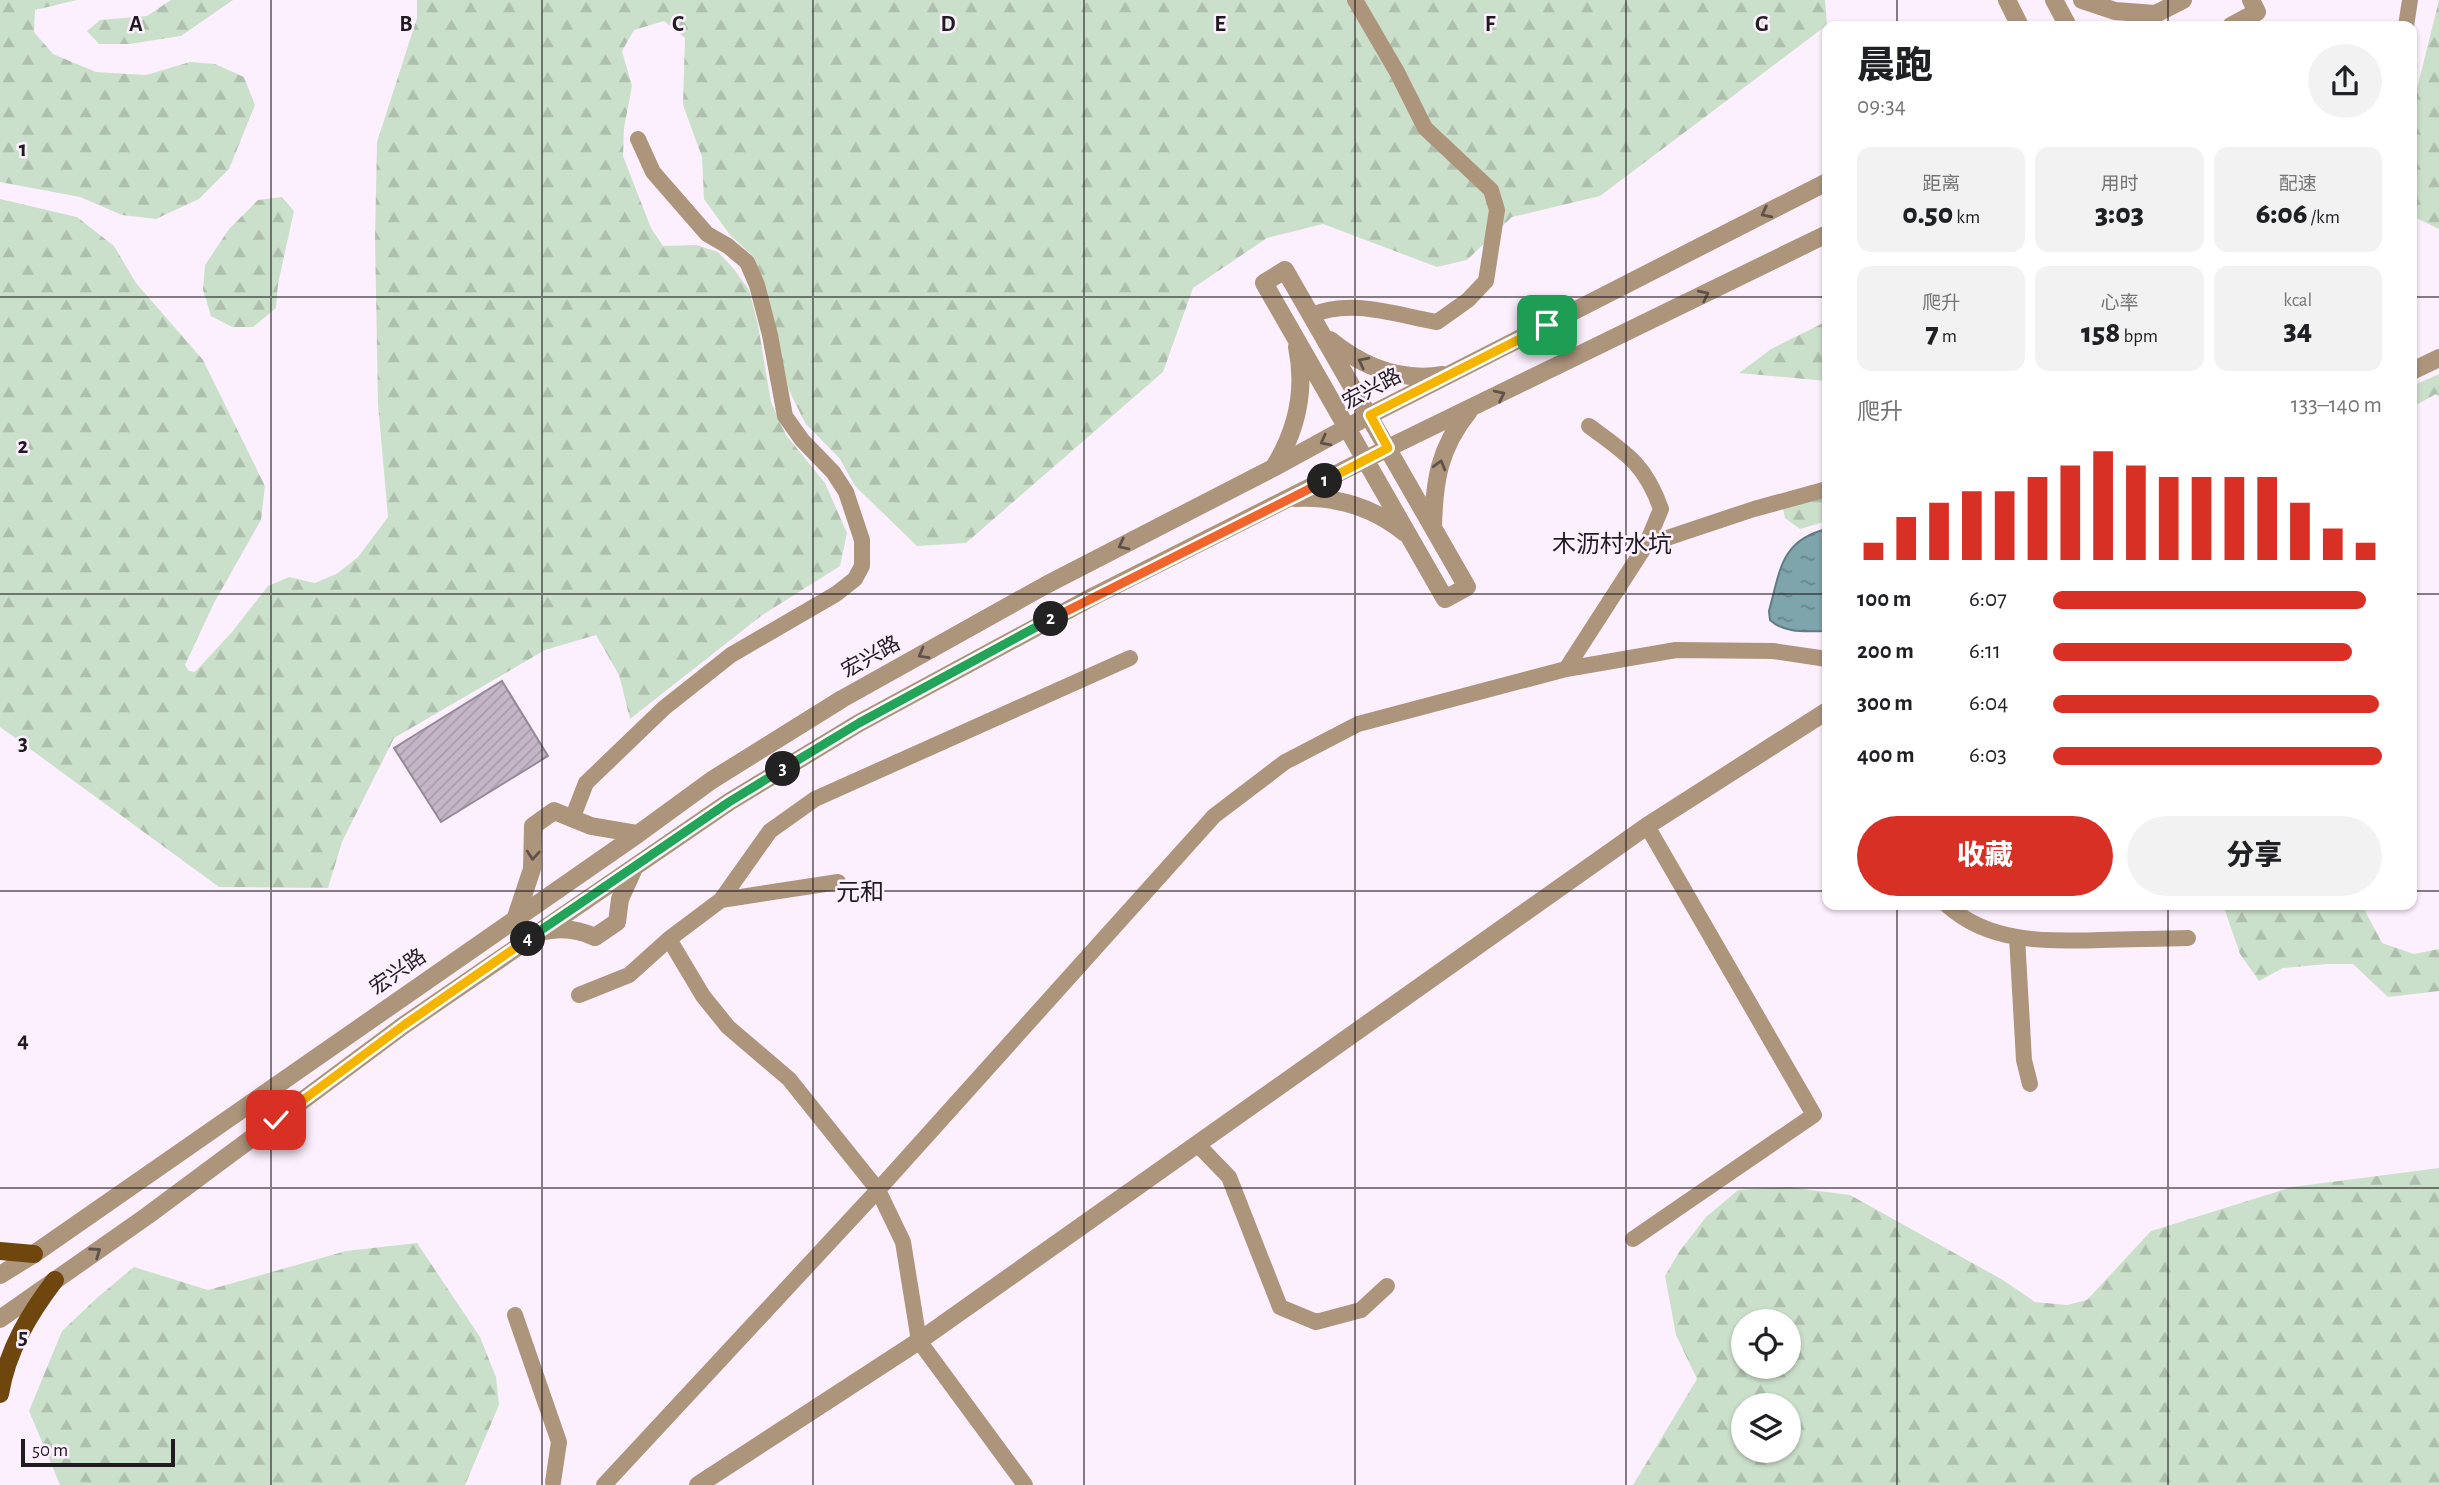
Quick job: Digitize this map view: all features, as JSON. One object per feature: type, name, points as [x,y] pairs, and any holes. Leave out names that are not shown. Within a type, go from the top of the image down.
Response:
[{"type":"main road","points":[[0,1251],[34,1254]]},
{"type":"main road","points":[[0,1394],[16,1341],[55,1280]]},
{"type":"street","points":[[1315,321],[1329,308],[1351,307],[1437,321],[1468,300],[1486,281],[1497,210],[1491,190],[1424,128],[1397,72],[1355,0]]},
{"type":"street","points":[[2005,0],[2005,21]]},
{"type":"street","points":[[2005,0],[2017,21]]},
{"type":"street","points":[[2054,0],[2065,21]]},
{"type":"street","points":[[2082,0],[2115,11],[2155,14]]},
{"type":"street","points":[[2142,21],[2183,0]]},
{"type":"street","points":[[2240,21],[2257,12],[2251,0]]},
{"type":"street","points":[[2407,21],[2410,0]]},
{"type":"street","points":[[572,819],[586,783],[664,708],[731,655],[836,594],[855,579],[862,566],[862,540],[846,492],[834,472],[802,440],[785,416],[770,335],[757,285],[747,262],[707,233],[680,203],[653,172],[638,139]]},
{"type":"street","name":"宏兴路","points":[[0,1275],[34,1254],[712,780],[842,699],[1046,585],[1370,415],[1822,185]]},
{"type":"street","points":[[0,1319],[147,1216],[404,1025],[729,802],[859,723],[1094,596],[1388,448],[1822,236]]},
{"type":"street","points":[[1285,270],[1315,321],[1467,587],[1445,599],[1264,283],[1285,270]]},
{"type":"street","points":[[1315,321],[1343,351],[1373,368],[1413,376],[1454,373]]},
{"type":"street","points":[[1273,468],[1291,435],[1300,399],[1300,366],[1293,334]]},
{"type":"street","points":[[2417,369],[2439,358]]},
{"type":"street","points":[[1433,528],[1434,489],[1438,470],[1451,438],[1470,409]]},
{"type":"street","points":[[1566,669],[1646,545],[1661,509],[1654,490],[1632,458],[1589,426]]},
{"type":"street","points":[[1646,545],[1754,509],[1822,490]]},
{"type":"street","points":[[1291,498],[1311,497],[1352,504],[1384,518],[1412,539]]},
{"type":"street","points":[[604,1485],[878,1190],[1214,816],[1285,762],[1358,724],[1566,669],[1676,650],[1773,651],[1822,658]]},
{"type":"street","points":[[579,995],[629,975],[669,939],[721,900],[770,831],[815,799],[1130,658]]},
{"type":"street","points":[[698,1485],[919,1341],[1647,826],[1822,714]]},
{"type":"street","points":[[516,918],[532,869],[533,826],[554,811],[603,828],[638,834]]},
{"type":"street","points":[[1633,1239],[1814,1115],[1647,826]]},
{"type":"street","points":[[535,935],[545,930],[567,928],[595,937],[617,922],[624,887],[636,866]]},
{"type":"street","points":[[721,900],[838,882]]},
{"type":"street","points":[[1953,910],[1998,934],[2038,941],[2188,938]]},
{"type":"street","points":[[2017,937],[2024,1059],[2030,1084]]},
{"type":"street","points":[[669,939],[703,996],[729,1027],[789,1079],[878,1190],[903,1242],[919,1341],[1025,1485]]},
{"type":"street","points":[[1198,1145],[1229,1177],[1280,1307],[1316,1322],[1361,1310],[1387,1286]]},
{"type":"street","points":[[514,1315],[559,1442],[554,1484]]},
{"type":"green space","points":[[0,0],[77,0],[35,10],[34,32],[53,54],[96,72],[146,75],[190,62],[215,64],[244,77],[255,105],[229,169],[199,199],[156,219],[122,215],[80,197],[0,182]]},
{"type":"green space","points":[[171,0],[233,0],[181,36],[129,44],[99,44],[87,31],[100,20],[147,16]]},
{"type":"green space","points":[[417,0],[1825,0],[1827,21],[1822,21],[1822,29],[1600,196],[1512,217],[1467,260],[1437,267],[1323,224],[1267,238],[1193,288],[1163,372],[966,543],[917,546],[855,486],[840,459],[805,423],[789,390],[763,282],[754,257],[730,235],[704,199],[702,157],[683,105],[685,38],[664,21],[634,30],[622,51],[632,86],[624,128],[623,156],[651,228],[663,246],[696,245],[718,252],[749,290],[771,402],[786,435],[825,483],[847,533],[840,566],[761,616],[630,719],[619,675],[596,635],[545,650],[394,738],[342,842],[328,888],[219,887],[0,727],[0,199],[77,217],[114,246],[136,283],[203,360],[265,486],[261,520],[214,603],[185,665],[189,671],[195,672],[232,632],[268,586],[289,577],[315,583],[338,573],[358,557],[388,517],[378,404],[375,238],[377,142],[417,18]]},
{"type":"green space","points":[[2439,0],[2439,229],[2417,218],[2417,89]]},
{"type":"green space","points":[[282,197],[294,211],[278,284],[276,308],[253,327],[232,327],[211,316],[203,290],[205,265],[229,229],[258,200]]},
{"type":"green space","points":[[1822,324],[1822,381],[1739,373],[1771,349]]},
{"type":"green space","points":[[2439,374],[2439,396],[2436,394],[2417,404],[2417,384]]},
{"type":"green space","points":[[1822,485],[1822,522],[1800,529],[1785,518],[1780,494]]},
{"type":"green space","points":[[2225,910],[2365,910],[2382,943],[2414,954],[2439,949],[2439,991],[2388,997],[2353,964],[2283,968],[2259,981],[2240,954]]},
{"type":"green space","points":[[2439,1168],[2439,1485],[1633,1485],[1697,1379],[1676,1335],[1665,1276],[1679,1252],[1706,1217],[1738,1190],[1788,1187],[1850,1195],[2003,1280],[2035,1302],[2067,1305],[2087,1300],[2151,1231],[2292,1187]]},
{"type":"green space","points":[[417,1243],[480,1337],[496,1377],[499,1405],[465,1485],[60,1485],[29,1411],[62,1331],[134,1267],[208,1290],[346,1251]]},
{"type":"water","points":[[1822,531],[1822,631],[1782,628],[1770,620],[1769,611],[1780,571],[1791,549],[1811,534]]},
{"type":"building","points":[[502,681],[548,756],[441,822],[394,748]]},
{"type":"district","name":"木沥村水坑","points":[[1612,545]]},
{"type":"district","name":"元和","points":[[860,893]]},
{"type":"route","points":[[276,1120],[404,1025],[729,802],[859,723],[1094,596],[1388,448],[1370,415],[1547,325]]}]
